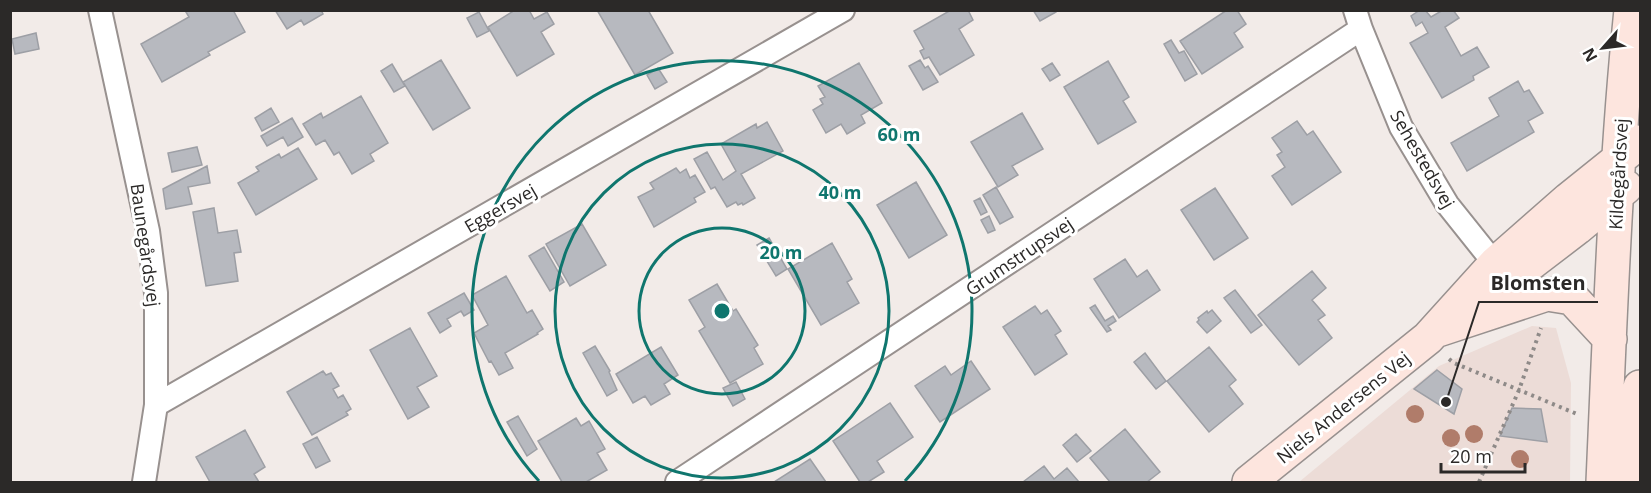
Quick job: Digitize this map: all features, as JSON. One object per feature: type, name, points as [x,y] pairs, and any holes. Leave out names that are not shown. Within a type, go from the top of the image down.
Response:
[{"type":"street","name":"Eggersvej","points":[[156,405],[843,10]]},
{"type":"street","name":"Kildegårdsvej","points":[[1603,483],[1610,339],[1629,168],[1624,80],[1631,10]]},
{"type":"street","name":"Baunegårdsvej","points":[[104,12],[149,241],[156,293],[156,405],[144,483]]},
{"type":"street","name":"Sehestedsvej","points":[[1358,20],[1401,127],[1447,204],[1511,281]]},
{"type":"street","name":"Grumstrupsvej","points":[[677,483],[1358,20]]},
{"type":"street","name":"Niels Andersens Vej","points":[[1248,483],[1432,335],[1511,281],[1569,199],[1629,168]]},
{"type":"street","points":[[1432,335],[1511,281],[1546,294],[1572,298],[1610,339]]},
{"type":"street","points":[[1631,483],[1634,436],[1641,387]]},
{"type":"path","points":[[1432,335],[1454,363],[1605,426]]},
{"type":"shaded area","points":[[1532,326],[1556,328],[1571,383],[1570,482],[1299,482],[1439,366]]},
{"type":"building","points":[[188,10],[233,10],[245,32],[208,52],[210,55],[162,82],[141,44],[189,17],[186,12]]},
{"type":"building","points":[[275,10],[321,10],[323,14],[304,25],[301,20],[287,29]]},
{"type":"building","points":[[515,10],[529,10],[534,19],[547,12],[554,24],[541,32],[554,54],[517,76],[488,27]]},
{"type":"building","points":[[597,10],[648,10],[673,53],[635,75]]},
{"type":"building","points":[[951,10],[968,10],[973,20],[959,29],[974,55],[940,75],[929,57],[924,59],[920,51],[924,49],[914,31]]},
{"type":"building","points":[[1033,10],[1056,10],[1056,12],[1040,21]]},
{"type":"building","points":[[1227,10],[1237,10],[1246,24],[1234,33],[1243,47],[1202,74],[1180,41]]},
{"type":"building","points":[[1420,10],[1425,10],[1431,17],[1443,10],[1453,10],[1459,18],[1445,27],[1461,56],[1477,47],[1489,67],[1473,76],[1474,80],[1442,98],[1410,43],[1428,33],[1422,22],[1416,26],[1411,16]]},
{"type":"building","points":[[479,12],[489,31],[477,37],[467,18]]},
{"type":"building","points":[[36,33],[39,49],[15,54],[12,39]]},
{"type":"building","points":[[1171,40],[1179,53],[1184,51],[1197,74],[1185,81],[1164,44]]},
{"type":"building","points":[[441,60],[470,108],[433,130],[403,82]]},
{"type":"building","points":[[920,60],[925,68],[928,66],[938,82],[923,90],[909,66]]},
{"type":"building","points":[[1108,61],[1129,97],[1123,101],[1136,122],[1098,144],[1064,87]]},
{"type":"building","points":[[859,63],[882,103],[861,115],[865,123],[847,134],[841,124],[826,133],[813,110],[823,104],[820,99],[825,97],[818,86]]},
{"type":"building","points":[[1052,63],[1060,75],[1050,81],[1042,69]]},
{"type":"building","points":[[392,64],[405,86],[394,92],[381,71]]},
{"type":"building","points":[[658,68],[667,82],[655,89],[647,75]]},
{"type":"building","points":[[1518,81],[1524,92],[1529,90],[1543,113],[1528,121],[1534,132],[1467,171],[1451,143],[1499,116],[1489,98]]},
{"type":"building","points":[[361,96],[388,143],[370,154],[374,161],[352,174],[339,152],[334,155],[325,140],[316,145],[303,124],[321,113],[323,118]]},
{"type":"building","points":[[271,108],[279,122],[262,131],[255,118]]},
{"type":"building","points":[[1022,113],[1043,149],[1012,166],[1018,175],[998,187],[971,142]]},
{"type":"building","points":[[292,118],[303,137],[288,146],[283,137],[267,146],[261,136]]},
{"type":"building","points":[[1297,121],[1307,135],[1313,131],[1341,172],[1292,205],[1272,176],[1285,167],[1277,155],[1282,152],[1272,138]]},
{"type":"building","points":[[767,122],[783,151],[741,174],[755,198],[743,205],[742,203],[738,205],[736,202],[727,207],[715,187],[711,189],[694,159],[707,152],[723,180],[736,171],[721,144],[756,124],[757,128]]},
{"type":"building","points":[[197,147],[202,165],[172,172],[168,153]]},
{"type":"building","points":[[298,148],[317,179],[256,215],[238,183],[259,171],[256,167],[279,154],[281,158]]},
{"type":"building","points":[[207,166],[210,183],[188,187],[192,204],[166,209],[163,189]]},
{"type":"building","points":[[676,168],[680,173],[686,169],[690,178],[695,175],[705,192],[694,198],[696,202],[654,227],[638,197],[654,189],[650,183]]},
{"type":"building","points":[[916,182],[947,235],[909,258],[877,205]]},
{"type":"building","points":[[996,187],[1013,217],[1000,224],[983,195]]},
{"type":"building","points":[[1215,188],[1248,238],[1214,260],[1181,210]]},
{"type":"building","points":[[980,198],[987,212],[981,215],[974,201]]},
{"type":"building","points":[[214,208],[218,233],[237,230],[241,252],[234,253],[238,281],[206,286],[193,212]]},
{"type":"building","points":[[989,216],[995,230],[988,233],[981,220]]},
{"type":"building","points":[[582,224],[606,265],[570,286],[546,244]]},
{"type":"building","points":[[769,238],[787,269],[776,276],[757,245]]},
{"type":"building","points":[[832,243],[852,279],[847,282],[859,303],[821,325],[788,269]]},
{"type":"building","points":[[544,247],[564,282],[550,291],[529,256]]},
{"type":"building","points":[[1125,259],[1137,277],[1147,270],[1160,290],[1119,318],[1094,279]]},
{"type":"building","points":[[1312,271],[1326,288],[1312,300],[1325,315],[1318,320],[1332,338],[1299,365],[1258,315]]},
{"type":"building","points":[[506,276],[527,313],[532,310],[543,329],[505,353],[513,368],[499,375],[491,361],[489,362],[474,333],[488,325],[472,295]]},
{"type":"building","points":[[717,284],[733,311],[736,309],[758,345],[754,348],[763,364],[730,383],[699,331],[705,327],[689,300]]},
{"type":"building","points":[[1235,290],[1262,325],[1251,333],[1224,298]]},
{"type":"building","points":[[464,293],[474,310],[464,316],[461,311],[447,319],[451,326],[440,333],[428,313]]},
{"type":"building","points":[[1095,305],[1105,321],[1113,316],[1116,321],[1108,326],[1111,330],[1107,332],[1090,308]]},
{"type":"building","points":[[1035,306],[1041,314],[1047,310],[1061,331],[1055,335],[1067,354],[1035,375],[1003,327]]},
{"type":"building","points":[[1212,310],[1221,321],[1207,333],[1197,322],[1198,318]]},
{"type":"building","points":[[410,328],[437,376],[417,387],[429,407],[408,419],[370,350]]},
{"type":"building","points":[[595,346],[610,371],[617,390],[607,396],[583,353]]},
{"type":"building","points":[[661,347],[678,375],[664,384],[670,394],[651,405],[645,396],[633,403],[616,374]]},
{"type":"building","points":[[1209,347],[1236,380],[1229,386],[1243,404],[1209,432],[1167,381]]},
{"type":"building","points":[[1145,353],[1166,381],[1156,389],[1134,362]]},
{"type":"building","points":[[971,361],[990,389],[940,422],[915,386],[945,366],[951,375]]},
{"type":"building","points":[[1437,370],[1462,389],[1454,414],[1414,389]]},
{"type":"building","points":[[323,371],[326,375],[331,373],[339,386],[333,389],[338,398],[343,395],[351,409],[346,412],[348,415],[312,435],[287,392]]},
{"type":"building","points":[[736,382],[745,399],[733,406],[723,388]]},
{"type":"building","points":[[890,403],[913,437],[877,461],[884,472],[868,482],[860,482],[833,441]]},
{"type":"building","points":[[1512,408],[1541,409],[1547,442],[1500,436]]},
{"type":"building","points":[[518,416],[537,449],[527,456],[507,422]]},
{"type":"building","points":[[576,418],[581,426],[589,421],[605,449],[597,453],[607,470],[586,482],[562,482],[538,441]]},
{"type":"building","points":[[1125,429],[1160,472],[1147,482],[1110,482],[1090,458]]},
{"type":"building","points":[[245,430],[265,467],[254,474],[259,482],[210,482],[196,457]]},
{"type":"building","points":[[1076,434],[1091,451],[1077,462],[1063,445]]},
{"type":"building","points":[[317,437],[330,461],[316,468],[303,444]]},
{"type":"building","points":[[810,459],[826,482],[774,482]]},
{"type":"building","points":[[1044,466],[1054,479],[1067,468],[1079,482],[1023,482]]},
{"type":"place","name":"Blomsten","points":[[1446,402]]}]
